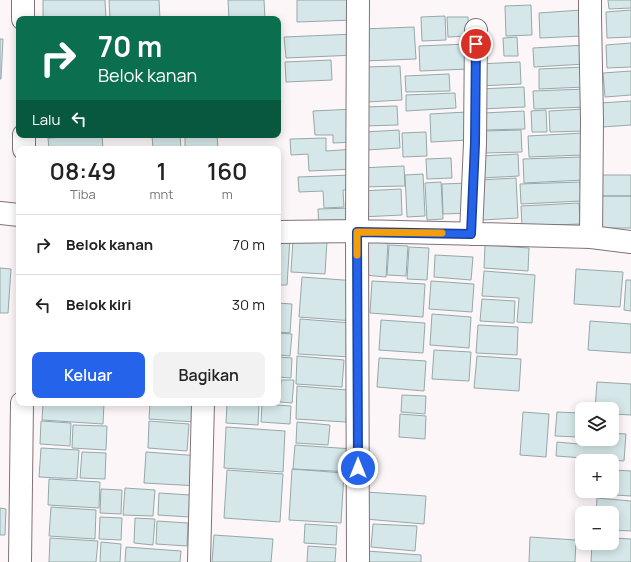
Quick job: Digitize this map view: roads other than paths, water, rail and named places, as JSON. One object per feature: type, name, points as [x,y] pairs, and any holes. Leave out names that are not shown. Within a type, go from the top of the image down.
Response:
[{"type":"street","points":[[23,0],[23,16]]},
{"type":"street","points":[[358,0],[358,562]]},
{"type":"street","points":[[590,0],[592,120],[591,237]]},
{"type":"street","points":[[471,234],[475,143],[476,30]]},
{"type":"street","points":[[0,213],[16,214]]},
{"type":"street","points":[[281,232],[357,232],[591,237],[631,242]]},
{"type":"street","points":[[20,562],[22,406]]},
{"type":"street","points":[[199,562],[203,406]]}]
